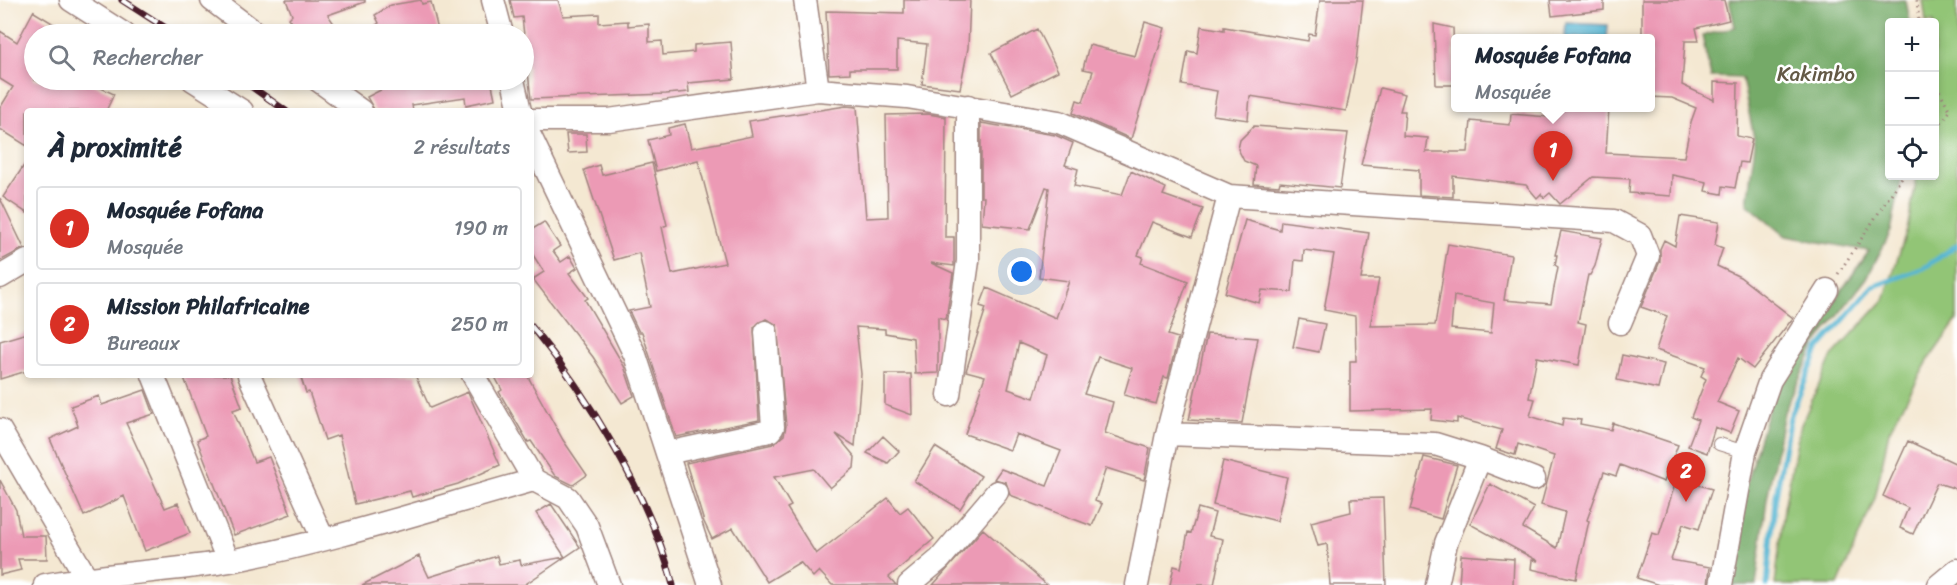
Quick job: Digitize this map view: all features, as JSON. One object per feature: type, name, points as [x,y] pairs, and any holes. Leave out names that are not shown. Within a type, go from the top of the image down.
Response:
[{"type":"street","points":[[71,0],[108,24]]},
{"type":"street","points":[[212,0],[243,24]]},
{"type":"street","points":[[493,0],[499,24]]},
{"type":"street","points":[[805,0],[818,90]]},
{"type":"street","points":[[209,90],[237,108]]},
{"type":"street","points":[[332,90],[357,108]]},
{"type":"street","points":[[515,90],[519,108]]},
{"type":"street","points":[[534,120],[609,120],[818,90],[907,97],[1059,122],[1229,196],[1614,221],[1640,235],[1648,256],[1620,323]]},
{"type":"street","points":[[949,395],[968,261],[968,106]]},
{"type":"street","points":[[534,144],[635,355],[710,585]]},
{"type":"street","points":[[1137,585],[1167,434],[1229,196]]},
{"type":"street","points":[[0,277],[24,263]]},
{"type":"street","points":[[1721,585],[1745,452],[1770,380],[1827,290]]},
{"type":"street","points":[[667,453],[770,432],[773,427],[766,332]]},
{"type":"street","points":[[154,378],[228,561]]},
{"type":"street","points":[[250,378],[323,539]]},
{"type":"street","points":[[475,378],[534,480],[568,498],[587,526],[609,585]]},
{"type":"street","points":[[0,430],[86,577]]},
{"type":"street","points":[[1167,434],[1435,444],[1534,478]]},
{"type":"street","points":[[1437,585],[1446,543],[1480,458]]},
{"type":"street","points":[[45,585],[86,577],[228,561],[323,539],[534,480]]},
{"type":"street","points":[[909,585],[940,559],[997,492]]},
{"type":"street","points":[[1939,585],[1957,570]]},
{"type":"lane","points":[[1719,444],[1745,452]]},
{"type":"path","points":[[1917,0],[1919,18]]},
{"type":"path","points":[[1939,88],[1950,111],[1957,114]]},
{"type":"path","points":[[1939,126],[1950,111]]},
{"type":"path","points":[[1827,290],[1900,180]]},
{"type":"green space","name":"Kakimbo","points":[[1729,0],[1906,0],[1909,18],[1885,18],[1885,180],[1901,180],[1891,231],[1867,278],[1817,342],[1784,412],[1767,499],[1756,585],[1731,585],[1742,497],[1776,384],[1869,251],[1786,236],[1747,204],[1755,143],[1742,78],[1711,77],[1702,36],[1735,27]]},
{"type":"green space","points":[[1923,0],[1957,0],[1957,320],[1928,361],[1889,431],[1875,498],[1838,585],[1775,585],[1784,508],[1800,427],[1832,356],[1884,300],[1907,230],[1916,180],[1939,180],[1939,18],[1925,18]]},
{"type":"water","points":[[1566,23],[1608,25],[1607,34],[1565,34]]},
{"type":"building","points":[[286,0],[365,0],[365,2],[328,15],[334,24],[293,24],[289,18],[292,15]]},
{"type":"building","points":[[421,0],[422,4],[431,2],[436,24],[378,24],[375,15],[391,5]]},
{"type":"building","points":[[510,0],[558,0],[563,16],[599,14],[599,23],[628,21],[628,26],[649,24],[649,42],[662,41],[663,55],[694,52],[694,45],[731,42],[734,79],[688,83],[689,92],[531,99],[530,90],[534,90],[534,24],[523,24],[522,17],[514,18]]},
{"type":"building","points":[[904,0],[970,0],[968,48],[960,89],[922,84],[927,44],[897,41],[897,69],[850,69],[850,73],[829,74],[826,11],[904,13]]},
{"type":"building","points":[[1320,0],[1363,0],[1356,62],[1346,111],[1250,96],[1248,120],[1213,115],[1217,91],[1182,85],[1188,51],[1197,53],[1201,26],[1224,30],[1224,27],[1308,41],[1309,34],[1315,35]]},
{"type":"building","points":[[1550,0],[1604,0],[1604,10],[1552,16]]},
{"type":"building","points":[[1642,0],[1724,0],[1729,20],[1696,28],[1699,41],[1685,41],[1682,85],[1714,100],[1714,82],[1738,83],[1737,136],[1752,139],[1747,163],[1740,162],[1735,188],[1723,186],[1722,194],[1705,191],[1707,182],[1672,175],[1671,196],[1629,193],[1630,179],[1593,177],[1560,204],[1550,193],[1544,198],[1541,194],[1537,198],[1526,185],[1453,176],[1453,197],[1419,195],[1419,170],[1361,165],[1380,88],[1405,94],[1400,111],[1405,111],[1403,136],[1428,138],[1426,152],[1468,152],[1471,121],[1510,125],[1511,114],[1548,117],[1549,112],[1609,112],[1606,153],[1684,157],[1696,108],[1672,98],[1655,97],[1655,34],[1642,34]]},
{"type":"building","points":[[34,10],[54,24],[27,24]]},
{"type":"building","points":[[1145,22],[1165,28],[1131,139],[1073,113],[1077,100],[1083,102],[1093,71],[1083,69],[1089,45],[1135,56]]},
{"type":"building","points":[[1434,24],[1453,28],[1453,34],[1451,34],[1451,85],[1436,85]]},
{"type":"building","points":[[24,29],[24,90],[105,90],[114,94],[107,108],[24,108],[24,144],[0,129],[0,108],[13,87],[0,79],[0,31],[17,42]]},
{"type":"building","points":[[1037,29],[1058,71],[1012,94],[991,53]]},
{"type":"building","points":[[381,90],[493,90],[495,99],[466,105],[465,97],[412,105],[412,108],[373,108],[367,97]]},
{"type":"building","points":[[846,106],[857,107],[866,218],[888,217],[886,115],[928,114],[946,117],[945,237],[954,237],[954,266],[931,263],[953,273],[946,319],[938,317],[938,373],[915,374],[913,338],[885,333],[885,329],[856,327],[861,374],[855,446],[836,434],[855,457],[854,468],[830,488],[814,469],[774,477],[791,506],[787,508],[816,554],[888,498],[900,513],[908,507],[934,539],[889,577],[896,585],[832,585],[819,571],[813,577],[800,562],[767,582],[733,528],[712,539],[704,522],[686,463],[773,444],[784,435],[786,426],[777,325],[766,319],[754,327],[759,420],[676,437],[642,332],[639,332],[629,311],[650,307],[639,253],[614,260],[584,170],[599,165],[602,175],[652,163],[667,225],[662,227],[672,274],[725,263],[698,160],[656,171],[648,140],[669,135],[668,128],[685,124],[691,148],[752,136],[749,121]]},
{"type":"building","points":[[981,123],[1055,135],[1073,143],[1065,165],[1078,169],[1074,186],[1122,195],[1131,171],[1166,188],[1163,195],[1203,209],[1192,237],[1152,222],[1138,255],[1143,257],[1141,263],[1188,281],[1168,335],[1178,338],[1168,378],[1164,377],[1156,404],[1124,395],[1132,368],[1098,357],[1084,394],[1113,402],[1105,433],[1150,448],[1144,480],[1106,468],[1095,501],[1102,504],[1092,526],[1010,495],[1006,482],[994,479],[1001,469],[1047,486],[1061,451],[1016,434],[1010,450],[965,434],[985,376],[966,371],[986,308],[980,306],[987,288],[1056,318],[1069,281],[1039,277],[1049,188],[1046,187],[1030,229],[982,224],[984,197],[981,197]],"holes":[[[1019,343],[1047,355],[1034,398],[1008,389]]]},
{"type":"building","points":[[1254,126],[1348,133],[1340,188],[1280,182],[1279,186],[1254,184],[1256,166],[1244,161],[1238,149],[1240,140]]},
{"type":"building","points":[[566,134],[586,134],[587,152],[568,153]]},
{"type":"building","points":[[24,166],[24,211],[3,197]]},
{"type":"building","points":[[0,198],[24,248],[0,261]]},
{"type":"building","points":[[1680,216],[1719,222],[1715,245],[1723,248],[1717,266],[1740,277],[1793,318],[1753,369],[1738,358],[1717,402],[1739,411],[1730,433],[1715,427],[1707,453],[1688,446],[1698,420],[1691,417],[1706,379],[1701,376],[1705,367],[1656,350],[1667,316],[1641,307],[1660,261],[1660,249],[1664,240],[1675,246]]},
{"type":"building","points":[[1245,220],[1280,230],[1281,221],[1369,233],[1361,279],[1379,279],[1370,326],[1435,325],[1448,244],[1511,255],[1504,300],[1551,304],[1558,267],[1555,265],[1557,255],[1555,255],[1561,231],[1602,238],[1595,266],[1588,275],[1578,322],[1586,324],[1579,365],[1537,357],[1529,398],[1535,399],[1530,416],[1562,426],[1563,418],[1581,420],[1580,424],[1611,430],[1613,423],[1678,445],[1664,482],[1620,465],[1616,476],[1604,472],[1587,520],[1589,521],[1576,579],[1531,569],[1532,560],[1538,561],[1470,524],[1490,484],[1534,508],[1523,528],[1557,548],[1565,512],[1541,505],[1554,456],[1518,444],[1515,455],[1496,449],[1502,430],[1457,418],[1457,423],[1431,420],[1432,409],[1350,411],[1350,361],[1356,361],[1355,316],[1324,310],[1334,254],[1304,250],[1303,261],[1295,260],[1292,292],[1262,290],[1259,303],[1225,293]],"holes":[[[1454,296],[1494,303],[1491,333],[1451,329]]]},
{"type":"building","points":[[544,222],[560,246],[553,251],[561,262],[570,256],[577,268],[569,273],[588,298],[585,300],[624,366],[634,396],[622,403],[593,357],[534,280],[544,272],[534,257],[534,228]]},
{"type":"building","points":[[1299,319],[1325,324],[1319,352],[1293,347]]},
{"type":"building","points":[[24,334],[24,372],[0,379],[0,341]]},
{"type":"building","points":[[1207,334],[1258,338],[1242,423],[1189,420]]},
{"type":"building","points":[[1622,355],[1664,364],[1658,389],[1617,380]]},
{"type":"building","points":[[885,374],[911,374],[912,415],[885,405]]},
{"type":"building","points":[[184,378],[231,378],[242,407],[233,410],[254,462],[269,457],[291,514],[234,535],[197,440],[206,436]]},
{"type":"building","points":[[301,378],[416,378],[430,408],[468,392],[500,465],[458,484],[412,497],[410,491],[355,504],[339,435],[325,440],[309,392],[306,393]]},
{"type":"building","points":[[496,378],[529,378],[563,440],[587,475],[573,485],[555,476],[531,441],[528,442],[499,392],[502,390]]},
{"type":"building","points":[[145,390],[154,414],[126,423],[165,508],[178,503],[190,533],[145,551],[124,496],[84,516],[50,439],[78,426],[71,406],[99,396],[102,405]]},
{"type":"building","points":[[883,436],[899,451],[888,463],[867,453]]},
{"type":"building","points":[[1908,441],[1957,464],[1957,489],[1937,483],[1913,534],[1900,528],[1908,508],[1883,496]]},
{"type":"building","points":[[935,447],[981,476],[960,509],[914,481]]},
{"type":"building","points":[[1424,457],[1457,465],[1441,519],[1410,510]]},
{"type":"building","points":[[1223,461],[1287,477],[1277,521],[1213,505]]},
{"type":"building","points":[[1677,478],[1712,489],[1699,529],[1683,524],[1671,560],[1710,567],[1708,585],[1659,585],[1637,578],[1652,533],[1659,535]]},
{"type":"building","points":[[0,480],[16,510],[21,536],[46,536],[47,559],[18,559],[21,570],[0,575]]},
{"type":"building","points":[[1383,498],[1386,585],[1330,585],[1327,544],[1318,546],[1311,522],[1351,512],[1350,499]]},
{"type":"building","points":[[551,504],[580,547],[524,585],[362,585],[419,556],[429,577],[497,556],[499,564],[520,560],[521,565],[565,557],[536,513]]},
{"type":"building","points":[[1198,508],[1215,513],[1209,536],[1223,539],[1214,585],[1170,585],[1174,566],[1181,568],[1188,532],[1191,533]]},
{"type":"building","points":[[983,529],[1047,585],[933,585]]},
{"type":"building","points":[[1461,555],[1514,559],[1513,585],[1459,585]]},
{"type":"waterway","points":[[1767,585],[1775,501],[1790,417],[1819,348],[1872,287],[1924,268],[1957,245]]},
{"type":"railway","points":[[122,0],[159,24]]},
{"type":"railway","points":[[256,90],[282,108]]},
{"type":"railway","points":[[534,330],[574,383],[615,449],[650,518],[673,585]]},
{"type":"place","name":"Mosquée Fofana","points":[[1553,181]]},
{"type":"place","name":"Mission Philafricaine","points":[[1686,502]]}]
